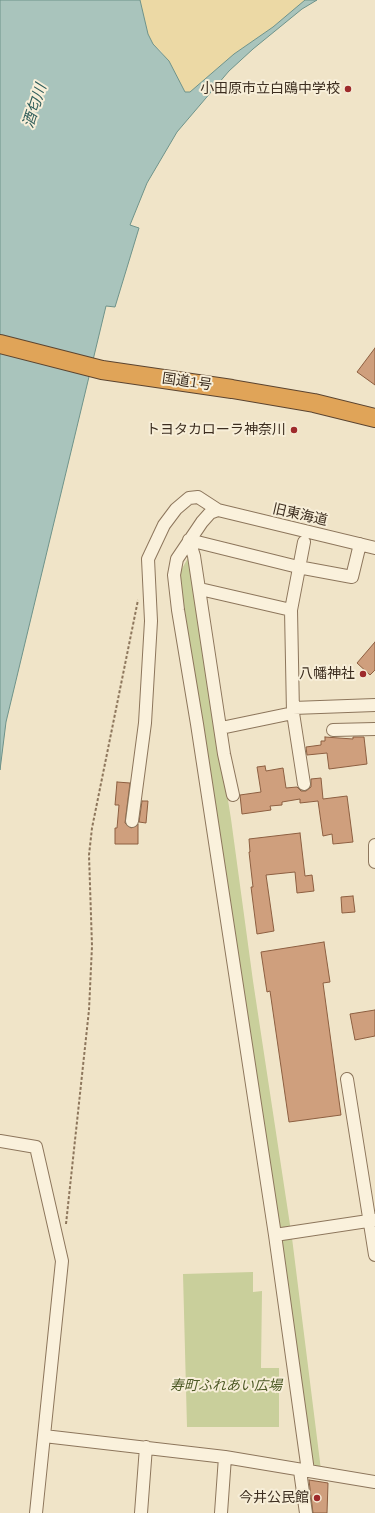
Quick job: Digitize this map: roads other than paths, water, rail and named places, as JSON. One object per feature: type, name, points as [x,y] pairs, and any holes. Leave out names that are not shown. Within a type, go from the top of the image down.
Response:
[{"type":"highway","name":"国道1号","points":[[0,344],[102,370],[232,389],[314,403],[375,418]]},
{"type":"street","name":"旧東海道","points":[[132,821],[145,723],[151,621],[148,558],[164,526],[186,500],[198,497],[218,510],[375,548]]},
{"type":"street","points":[[218,510],[206,516],[189,540],[175,564],[178,610],[197,724],[275,1235],[304,1471],[306,1513]]},
{"type":"street","points":[[189,540],[298,567],[352,577],[360,544]]},
{"type":"street","points":[[189,540],[194,556],[200,589],[221,728],[233,795]]},
{"type":"street","points":[[304,542],[298,567],[292,610],[293,710],[304,784]]},
{"type":"street","points":[[200,589],[292,610]]},
{"type":"street","points":[[221,728],[293,710],[375,705]]},
{"type":"street","points":[[333,730],[375,729]]},
{"type":"street","points":[[375,845],[375,862]]},
{"type":"street","points":[[347,1079],[372,1221],[375,1255]]},
{"type":"street","points":[[0,1141],[36,1147],[62,1261],[36,1513]]},
{"type":"street","points":[[275,1235],[372,1221]]},
{"type":"street","points":[[44,1436],[225,1457],[375,1482]]},
{"type":"street","points":[[141,1513],[146,1447]]},
{"type":"street","points":[[221,1513],[225,1457]]},
{"type":"water","name":"酒匂川","points":[[0,0],[140,0],[148,34],[153,44],[169,61],[185,92],[190,92],[234,54],[273,27],[305,0],[317,0],[302,9],[253,49],[229,71],[177,132],[147,183],[130,225],[139,228],[115,307],[106,306],[6,722],[0,770]]},
{"type":"place","name":"小田原市立白鴎中学校","points":[[348,89]]},
{"type":"place","name":"トヨタカローラ神奈川","points":[[294,430]]},
{"type":"place","name":"八幡神社","points":[[363,674]]},
{"type":"place","name":"今井公民館","points":[[317,1498]]},
{"type":"park label","name":"寿町ふれあい広場","points":[[226,1386]]}]
